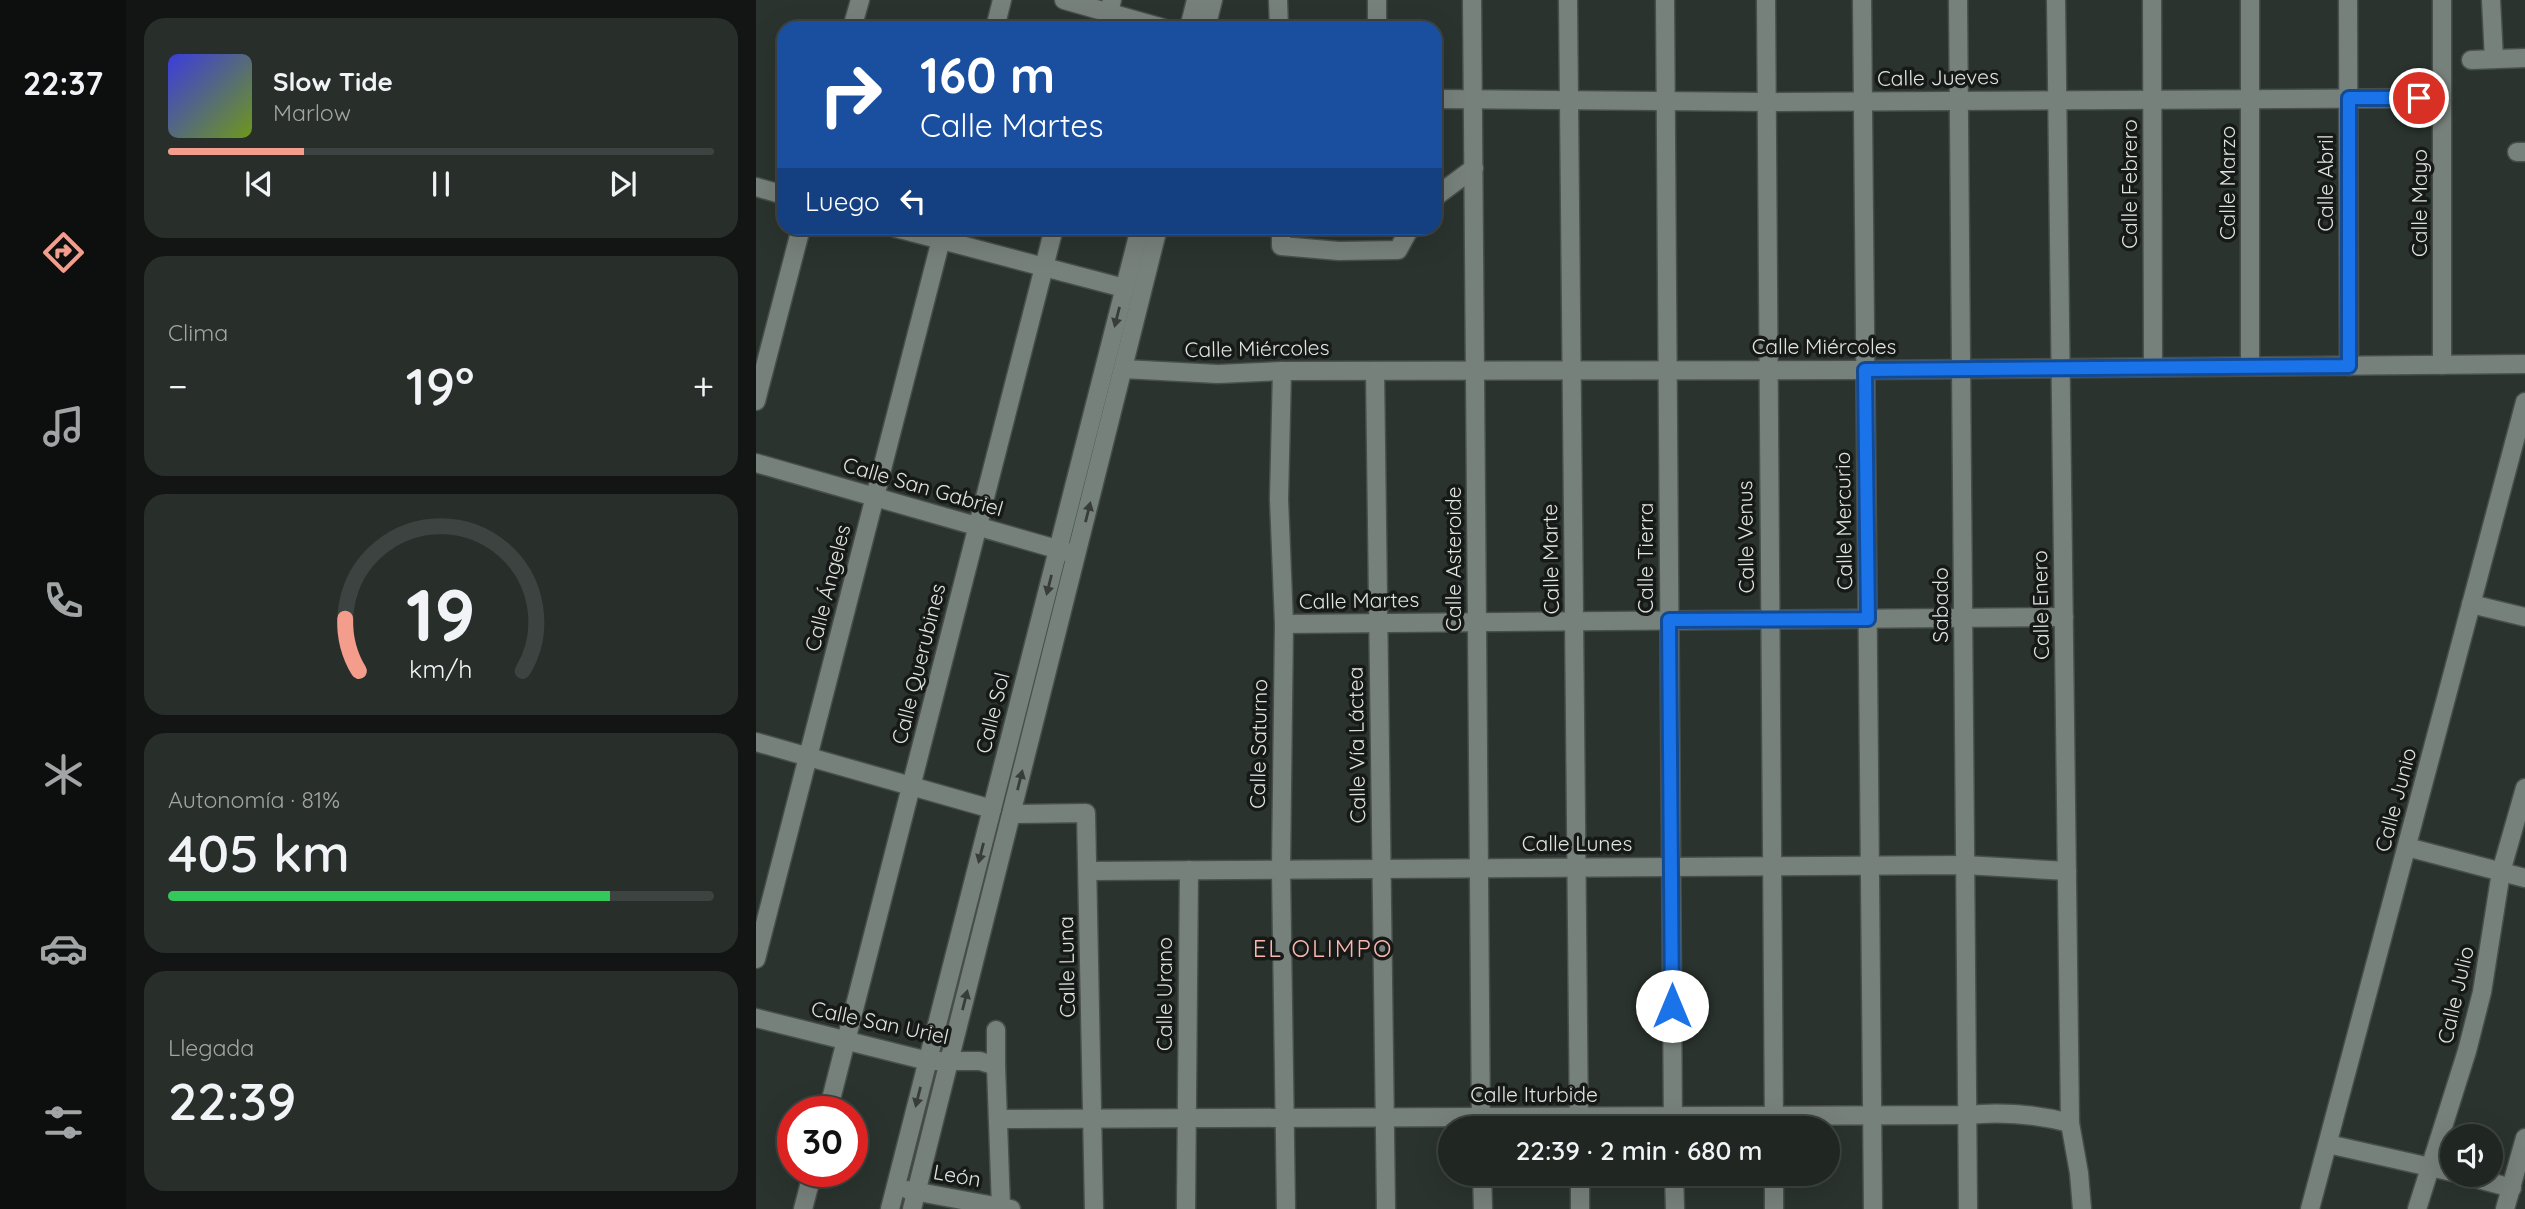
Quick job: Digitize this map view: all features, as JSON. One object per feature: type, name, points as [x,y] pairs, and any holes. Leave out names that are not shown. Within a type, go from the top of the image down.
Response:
[{"type":"street","points":[[854,21],[860,0]]},
{"type":"street","points":[[997,21],[1002,0]]},
{"type":"street","points":[[1065,0],[1136,21]]},
{"type":"street","points":[[1191,21],[1196,0]]},
{"type":"street","points":[[1208,21],[1213,0]]},
{"type":"street","points":[[1279,0],[1279,21]]},
{"type":"street","points":[[1377,0],[1377,21]]},
{"type":"street","name":"Calle Asteroide","points":[[1472,0],[1481,1116]]},
{"type":"street","name":"Calle Marte","points":[[1568,0],[1579,1116]]},
{"type":"street","name":"Calle Tierra","points":[[1665,0],[1673,1116]]},
{"type":"street","name":"Calle Venus","points":[[1766,0],[1774,1116]]},
{"type":"street","name":"Calle Mercurio","points":[[1862,0],[1873,1209]]},
{"type":"street","name":"Sabado","points":[[1958,0],[1968,1209]]},
{"type":"street","name":"Calle Enero","points":[[2056,0],[2070,1123],[2082,1209]]},
{"type":"street","name":"Calle Febrero","points":[[2152,0],[2153,367]]},
{"type":"street","name":"Calle Marzo","points":[[2250,0],[2250,366]]},
{"type":"street","name":"Calle Abril","points":[[2348,0],[2349,366]]},
{"type":"street","name":"Calle Mayo","points":[[2442,0],[2442,365]]},
{"type":"street","points":[[2491,0],[2494,59]]},
{"type":"street","points":[[2472,60],[2525,58]]},
{"type":"street","name":"Calle Jueves","points":[[1442,99],[1767,102],[2442,98]]},
{"type":"street","points":[[1442,192],[1474,168]]},
{"type":"street","points":[[756,187],[777,193]]},
{"type":"street","points":[[756,401],[799,235]]},
{"type":"street","name":"Calle Ángeles","points":[[756,959],[942,235]]},
{"type":"street","points":[[945,235],[1044,268],[1124,288]]},
{"type":"street","name":"Calle Querubines","points":[[832,1096],[1052,235]]},
{"type":"street","name":"Calle Sol","points":[[890,1209],[1138,235]]},
{"type":"street","name":"Calle Sol","points":[[914,1200],[1155,235]]},
{"type":"street","points":[[1281,235],[1281,246],[1339,251],[1398,250],[1406,235]]},
{"type":"street","name":"Calle Miércoles","points":[[1123,369],[1186,374],[1282,371],[1865,370],[2525,364]]},
{"type":"street","name":"Calle Saturno","points":[[1282,371],[1279,499],[1284,624],[1281,869],[1286,1209]]},
{"type":"street","name":"Calle Vía Láctea","points":[[1375,371],[1386,1209]]},
{"type":"street","name":"Calle Junio","points":[[2311,1209],[2525,402]]},
{"type":"street","name":"Calle San Gabriel","points":[[756,463],[1077,555]]},
{"type":"street","points":[[2471,604],[2525,617]]},
{"type":"street","name":"Calle Martes","points":[[1284,624],[2064,617]]},
{"type":"street","points":[[756,742],[992,809]]},
{"type":"street","name":"Calle Julio","points":[[2417,1209],[2450,1109],[2479,1004],[2501,872],[2525,788]]},
{"type":"street","name":"Calle Luna","points":[[1012,814],[1086,813],[1094,1209]]},
{"type":"street","points":[[2407,848],[2525,878]]},
{"type":"street","name":"Calle Lunes","points":[[1088,871],[1965,865],[2067,872]]},
{"type":"street","name":"Calle Urano","points":[[1186,1209],[1189,870]]},
{"type":"street","name":"Calle San Uriel","points":[[756,1018],[928,1060],[984,1062],[996,1066]]},
{"type":"street","points":[[996,1030],[998,1119],[1006,1208]]},
{"type":"street","name":"Calle Iturbide","points":[[1840,1118],[2019,1113],[2070,1123]]},
{"type":"street","name":"Calle Iturbide","points":[[998,1119],[1385,1118],[1438,1121]]},
{"type":"street","points":[[2505,1209],[2525,1138]]},
{"type":"street","points":[[2328,1144],[2440,1169]]},
{"type":"street","points":[[1482,1186],[1483,1209]]},
{"type":"street","points":[[1580,1186],[1580,1209]]},
{"type":"street","points":[[1674,1186],[1675,1209]]},
{"type":"street","points":[[1774,1186],[1774,1209]]},
{"type":"street","points":[[2503,1186],[2512,1188]]},
{"type":"street","points":[[803,1209],[809,1187]]},
{"type":"street","name":"León","points":[[895,1188],[914,1200],[1006,1208]]},
{"type":"district","name":"EL OLIMPO","points":[[1323,949]]},
{"type":"route","points":[[1672,1006],[1669,620],[1868,619],[1865,370],[2349,366],[2349,98],[2419,98]]}]
